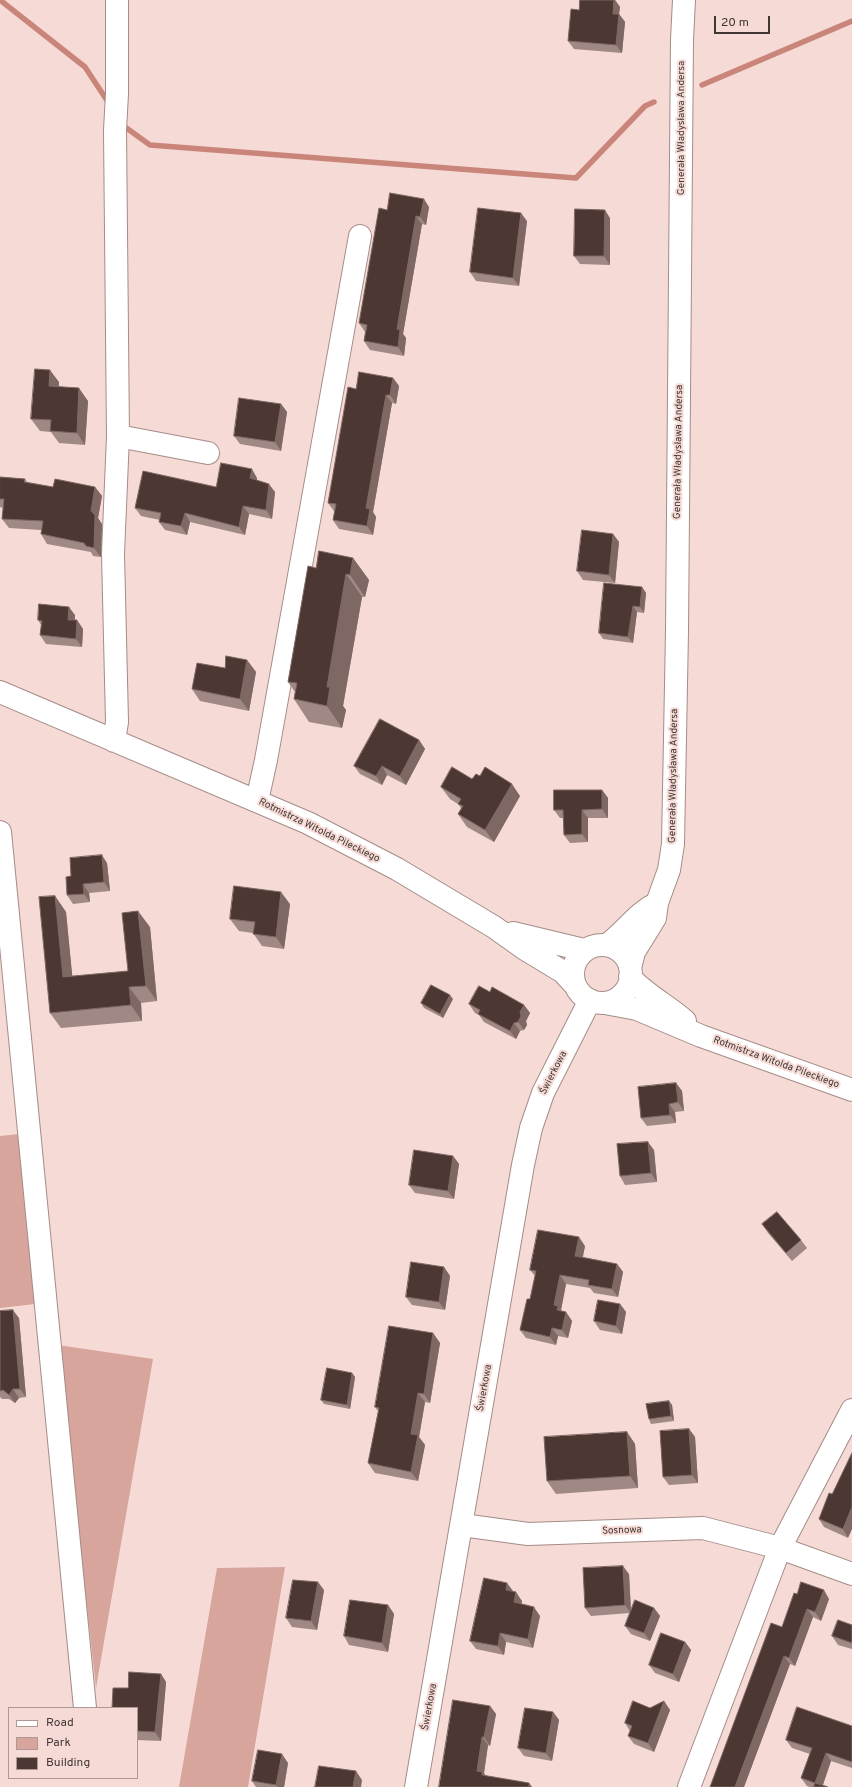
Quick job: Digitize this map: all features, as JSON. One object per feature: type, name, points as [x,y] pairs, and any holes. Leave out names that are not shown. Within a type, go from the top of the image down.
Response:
[{"type":"street","points":[[114,741],[117,722],[113,554],[118,436],[115,130],[117,94],[117,0]]},
{"type":"street","name":"Generała Władysława Andersa","points":[[630,972],[634,952],[655,918],[657,902],[669,870],[673,844],[677,631],[682,40],[684,0]]},
{"type":"street","points":[[256,801],[266,760],[360,236]]},
{"type":"street","points":[[118,436],[208,453]]},
{"type":"street","name":"Rotmistrza Witolda Pileckiego","points":[[0,692],[308,823],[397,869],[494,927],[525,949],[563,972],[574,985]]},
{"type":"street","points":[[0,832],[85,1707]]},
{"type":"street","points":[[607,946],[618,937],[644,909],[657,902]]},
{"type":"street","name":"Rotmistrza Witolda Pileckiego","points":[[494,927],[527,938],[584,950]]},
{"type":"street","points":[[593,946],[607,946],[620,951],[630,972],[628,987],[614,1000],[597,1002],[579,993],[574,985],[572,975],[578,957],[584,950],[593,946]]},
{"type":"street","name":"Rotmistrza Witolda Pileckiego","points":[[630,972],[636,985],[673,1010],[701,1036]]},
{"type":"street","name":"Rotmistrza Witolda Pileckiego","points":[[597,1002],[637,1009],[701,1036],[852,1090]]},
{"type":"street","name":"Świerkowa","points":[[416,1787],[531,1128],[543,1093],[597,1002]]},
{"type":"street","points":[[689,1787],[780,1548],[852,1410]]},
{"type":"street","name":"Sosnowa","points":[[462,1525],[528,1534],[703,1528],[780,1548],[852,1574]]},
{"type":"green space","points":[[20,1134],[35,1304],[0,1308],[0,1136]]},
{"type":"green space","points":[[58,1345],[153,1359],[96,1688]]},
{"type":"green space","points":[[285,1567],[248,1787],[179,1787],[217,1568]]},
{"type":"building","points":[[580,0],[614,0],[613,14],[619,14],[616,45],[568,41],[571,9],[579,10]]},
{"type":"building","points":[[390,193],[424,199],[420,217],[416,216],[397,329],[400,330],[398,347],[364,341],[367,325],[359,323],[379,208],[387,210]]},
{"type":"building","points":[[478,208],[521,213],[513,278],[470,272]]},
{"type":"building","points":[[575,209],[605,210],[604,256],[574,256]]},
{"type":"building","points":[[35,369],[50,370],[49,386],[79,388],[77,433],[50,431],[51,420],[31,419]]},
{"type":"building","points":[[359,372],[393,378],[390,395],[386,395],[366,508],[370,509],[367,526],[333,520],[336,504],[328,503],[348,387],[356,389]]},
{"type":"building","points":[[239,398],[281,404],[275,442],[234,436]]},
{"type":"building","points":[[221,463],[252,469],[250,478],[269,484],[266,510],[243,506],[239,527],[185,513],[181,526],[159,522],[161,513],[135,508],[143,471],[216,487]]},
{"type":"building","points":[[0,477],[25,479],[24,482],[53,487],[55,479],[95,487],[91,511],[95,515],[94,548],[86,546],[84,543],[41,534],[43,521],[2,519],[4,499],[0,499]]},
{"type":"building","points":[[582,530],[613,534],[609,575],[577,571]]},
{"type":"building","points":[[319,551],[353,558],[350,575],[346,574],[327,687],[330,687],[327,706],[294,699],[297,683],[288,682],[308,566],[316,568]]},
{"type":"building","points":[[604,583],[642,587],[640,607],[633,606],[628,637],[599,633]]},
{"type":"building","points":[[39,604],[69,607],[68,620],[77,620],[76,639],[40,635],[42,621],[38,620]]},
{"type":"building","points":[[226,656],[247,660],[240,699],[192,689],[197,663],[225,668]]},
{"type":"building","points":[[380,719],[419,740],[400,776],[382,766],[376,776],[354,766]]},
{"type":"building","points":[[452,767],[472,779],[476,774],[480,776],[485,767],[512,784],[485,830],[458,814],[463,806],[458,804],[461,799],[441,787]]},
{"type":"building","points":[[554,790],[602,790],[602,809],[582,810],[582,834],[564,835],[563,810],[554,810]]},
{"type":"building","points":[[102,855],[104,882],[83,884],[84,894],[67,895],[66,877],[71,876],[70,858]]},
{"type":"building","points":[[234,886],[281,892],[276,937],[253,934],[255,922],[230,919]]},
{"type":"building","points":[[55,896],[63,977],[128,971],[122,913],[138,911],[146,986],[129,987],[131,1005],[50,1013],[39,897]]},
{"type":"building","points":[[431,985],[450,995],[440,1014],[421,1003]]},
{"type":"building","points":[[479,986],[490,992],[492,987],[524,1005],[520,1012],[521,1016],[518,1022],[514,1023],[510,1031],[478,1014],[480,1010],[469,1004]]},
{"type":"building","points":[[676,1083],[678,1102],[669,1104],[670,1115],[641,1118],[638,1087]]},
{"type":"building","points":[[648,1142],[651,1173],[620,1176],[617,1144]]},
{"type":"building","points":[[414,1150],[453,1156],[448,1191],[409,1185]]},
{"type":"building","points":[[777,1212],[801,1240],[786,1253],[762,1224]]},
{"type":"building","points":[[538,1230],[579,1237],[575,1256],[617,1264],[612,1289],[588,1285],[589,1280],[560,1275],[554,1305],[558,1306],[557,1310],[566,1312],[562,1330],[552,1328],[550,1337],[520,1330],[527,1299],[530,1299],[536,1271],[530,1270]]},
{"type":"building","points":[[411,1262],[444,1267],[439,1302],[406,1297]]},
{"type":"building","points":[[598,1300],[620,1304],[616,1326],[594,1321]]},
{"type":"building","points":[[13,1310],[20,1389],[13,1389],[9,1395],[3,1390],[0,1391],[0,1311]]},
{"type":"building","points":[[389,1326],[433,1333],[424,1394],[418,1393],[411,1434],[418,1435],[411,1472],[368,1463],[379,1408],[375,1407]]},
{"type":"building","points":[[327,1368],[352,1373],[347,1405],[321,1400]]},
{"type":"building","points":[[669,1401],[671,1416],[649,1419],[646,1404]]},
{"type":"building","points":[[689,1429],[692,1475],[663,1477],[660,1431]]},
{"type":"building","points":[[627,1432],[630,1476],[547,1481],[544,1437]]},
{"type":"building","points":[[852,1453],[852,1507],[843,1529],[819,1519],[829,1493],[832,1494]]},
{"type":"building","points":[[623,1566],[625,1605],[585,1608],[583,1568]]},
{"type":"building","points":[[484,1578],[507,1583],[506,1590],[516,1592],[514,1602],[534,1607],[528,1639],[500,1633],[498,1646],[470,1641]]},
{"type":"building","points":[[293,1580],[318,1582],[311,1621],[286,1618]]},
{"type":"building","points":[[801,1582],[824,1590],[815,1612],[807,1609],[789,1658],[784,1656],[735,1787],[710,1787],[771,1623],[782,1627],[794,1593],[797,1594]]},
{"type":"building","points":[[350,1600],[388,1605],[382,1643],[344,1636]]},
{"type":"building","points":[[635,1600],[654,1608],[644,1633],[625,1626]]},
{"type":"building","points":[[838,1620],[852,1625],[852,1643],[832,1636]]},
{"type":"building","points":[[661,1633],[685,1642],[673,1674],[649,1665]]},
{"type":"building","points":[[129,1672],[161,1674],[155,1732],[138,1731],[138,1707],[112,1707],[113,1688],[128,1688]]},
{"type":"building","points":[[453,1700],[490,1706],[484,1737],[482,1737],[477,1771],[482,1772],[482,1775],[529,1783],[529,1787],[439,1787]]},
{"type":"building","points":[[633,1701],[650,1708],[664,1701],[648,1743],[628,1736],[632,1726],[625,1723]]},
{"type":"building","points":[[797,1707],[852,1726],[852,1762],[826,1753],[815,1783],[801,1778],[812,1748],[786,1740]]},
{"type":"building","points":[[525,1708],[553,1712],[546,1753],[518,1748]]},
{"type":"building","points":[[258,1750],[282,1754],[276,1785],[252,1781]]},
{"type":"building","points":[[319,1766],[356,1771],[353,1787],[315,1787]]},
{"type":"building","points":[[815,1783],[828,1787],[814,1787]]},
{"type":"waterway","points":[[0,0],[85,67],[110,105]]},
{"type":"waterway","points":[[702,85],[852,21]]},
{"type":"waterway","points":[[125,127],[150,145],[576,178],[645,106],[654,102]]}]
